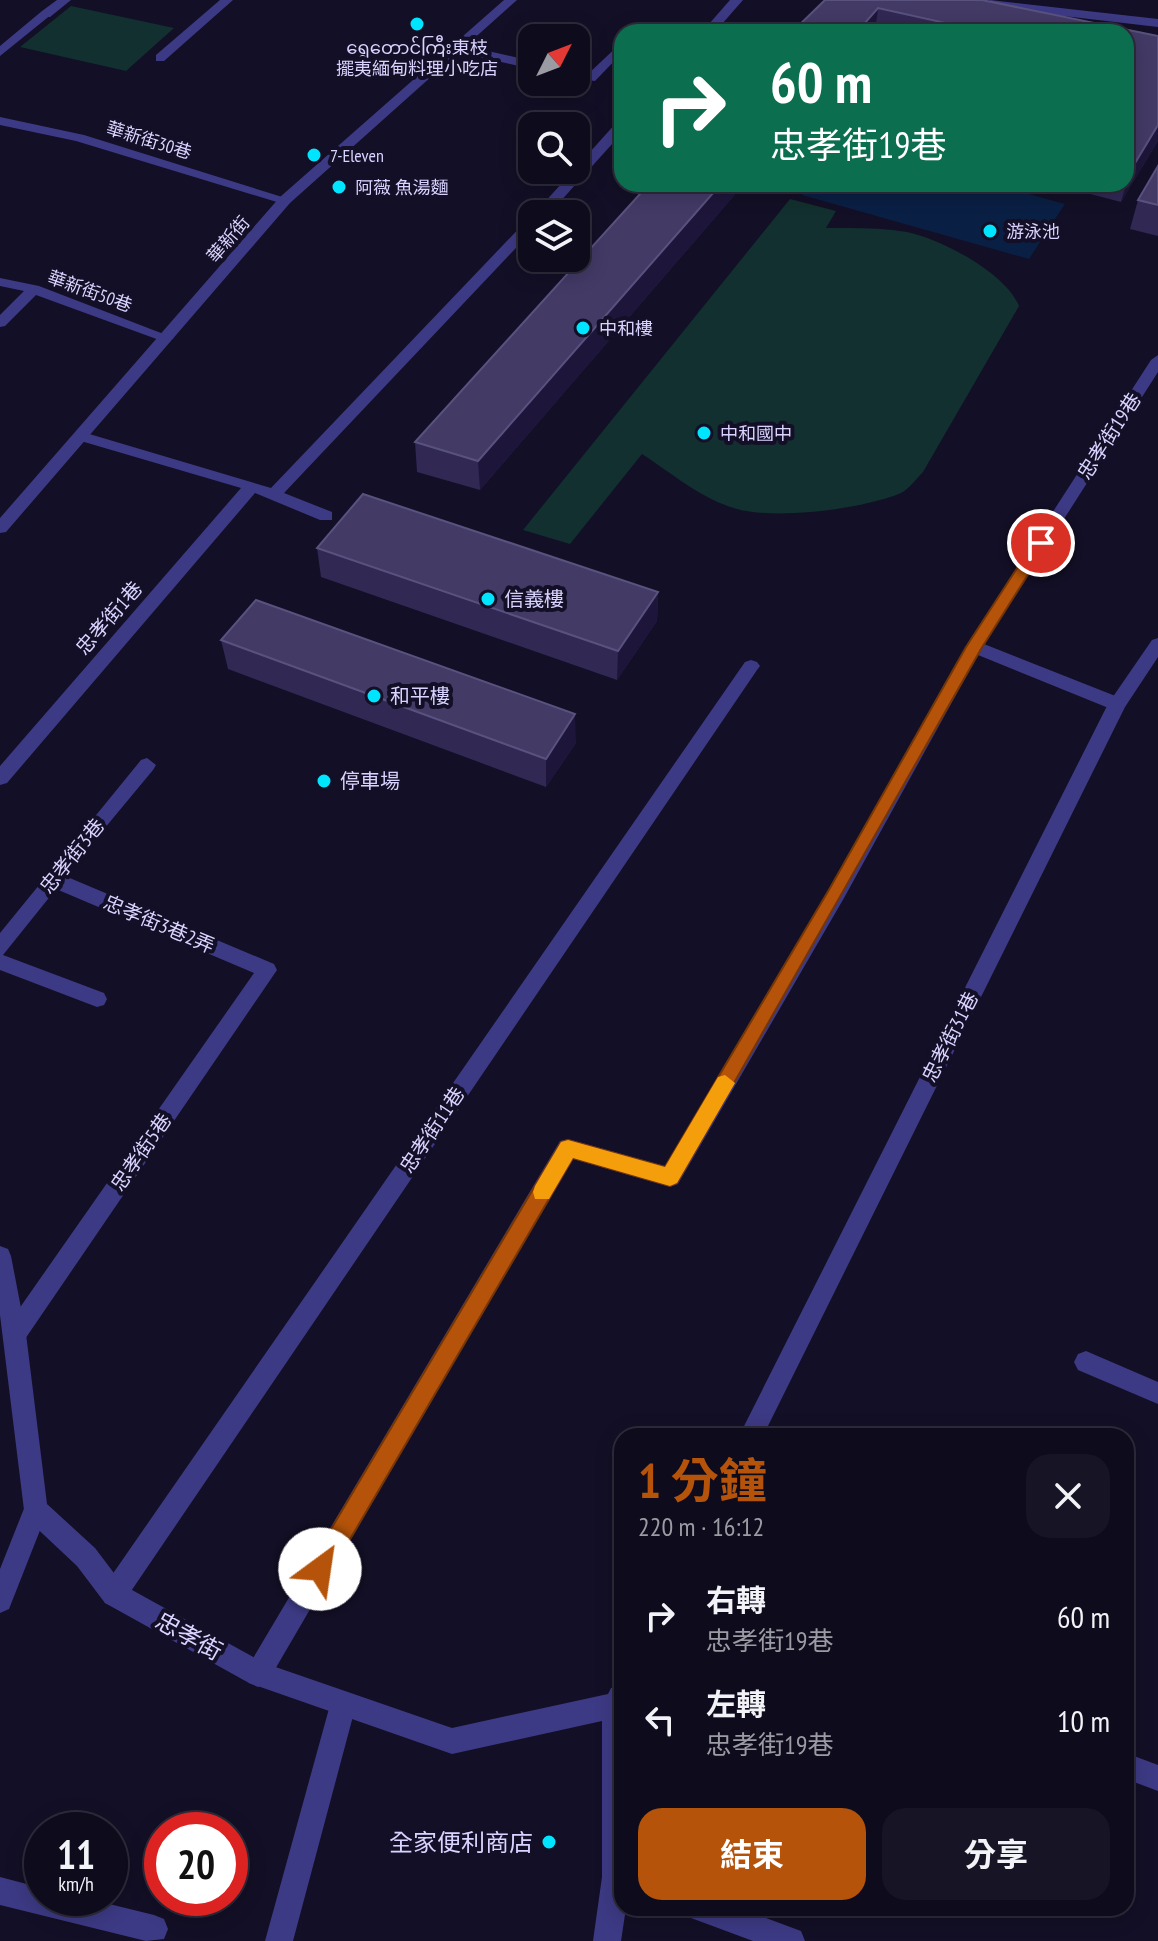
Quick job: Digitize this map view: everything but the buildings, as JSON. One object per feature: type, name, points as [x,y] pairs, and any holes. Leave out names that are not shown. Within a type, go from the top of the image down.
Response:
[{"type":"street","points":[[0,52],[65,0]]},
{"type":"street","points":[[160,58],[227,0]]},
{"type":"street","name":"華新街","points":[[0,528],[285,200],[511,0]]},
{"type":"street","points":[[715,24],[737,0]]},
{"type":"street","points":[[995,2],[1158,23]]},
{"type":"street","points":[[457,48],[518,62]]},
{"type":"street","points":[[590,78],[614,54]]},
{"type":"street","name":"華新街30巷","points":[[0,121],[79,138],[285,200]]},
{"type":"street","points":[[553,200],[614,134]]},
{"type":"street","points":[[273,495],[518,238]]},
{"type":"street","name":"華新街50巷","points":[[0,282],[34,289],[167,338]]},
{"type":"street","points":[[0,323],[34,289]]},
{"type":"street","name":"忠孝街19巷","points":[[258,1674],[568,1148],[670,1177],[837,893],[974,647],[1158,360]]},
{"type":"street","points":[[80,436],[252,486],[326,516]]},
{"type":"street","name":"忠孝街1巷","points":[[0,778],[252,486]]},
{"type":"street","name":"忠孝街31巷","points":[[755,1428],[1117,704],[1158,644]]},
{"type":"street","points":[[974,647],[1117,704]]},
{"type":"street","name":"忠孝街11巷","points":[[114,1594],[751,666]]},
{"type":"street","name":"忠孝街3巷","points":[[0,948],[52,879],[147,765]]},
{"type":"street","name":"忠孝街3巷2弄","points":[[52,879],[267,970]]},
{"type":"street","points":[[0,962],[97,999]]},
{"type":"street","name":"忠孝街5巷","points":[[15,1334],[267,970]]},
{"type":"street","points":[[0,1256],[15,1334],[36,1510],[0,1600]]},
{"type":"street","points":[[1086,1362],[1158,1393]]},
{"type":"street","name":"忠孝街","points":[[36,1510],[86,1557],[114,1594],[258,1674],[343,1705],[452,1741],[614,1703]]},
{"type":"street","points":[[279,1941],[343,1705]]},
{"type":"street","points":[[1134,1769],[1158,1778]]},
{"type":"street","points":[[0,1891],[154,1929]]},
{"type":"street","points":[[607,1941],[614,1904]]},
{"type":"street","points":[[723,1916],[791,1941]]},
{"type":"green space","points":[[71,6],[174,28],[126,71],[20,47]]},
{"type":"green space","points":[[790,199],[836,211],[826,228],[897,230],[937,242],[987,270],[1012,294],[1019,306],[923,472],[901,493],[865,504],[796,513],[754,512],[711,499],[642,454],[570,544],[523,530]]},
{"type":"water","name":"游泳池","points":[[804,192],[1021,192],[1065,204],[1029,259],[802,195]]},
{"type":"slow traffic","points":[[542,1192],[568,1148],[670,1177],[725,1083]]},
{"type":"place","name":"ရွှေတောင်ကြီး東枝 擺夷緬甸料理小吃店","points":[[417,24]]},
{"type":"place","name":"7-Eleven","points":[[314,155]]},
{"type":"place","name":"阿薇 魚湯麵","points":[[339,187]]},
{"type":"place","name":"游泳池","points":[[990,231]]},
{"type":"place","name":"中和樓","points":[[583,328]]},
{"type":"place","name":"中和國中","points":[[704,433]]},
{"type":"place","name":"信義樓","points":[[488,599]]},
{"type":"place","name":"和平樓","points":[[374,696]]},
{"type":"place","name":"停車場","points":[[324,781]]},
{"type":"place","name":"全家便利商店","points":[[549,1842]]},
{"type":"route","points":[[320,1569],[568,1148],[670,1177],[837,893],[974,647],[1041,543]]}]
